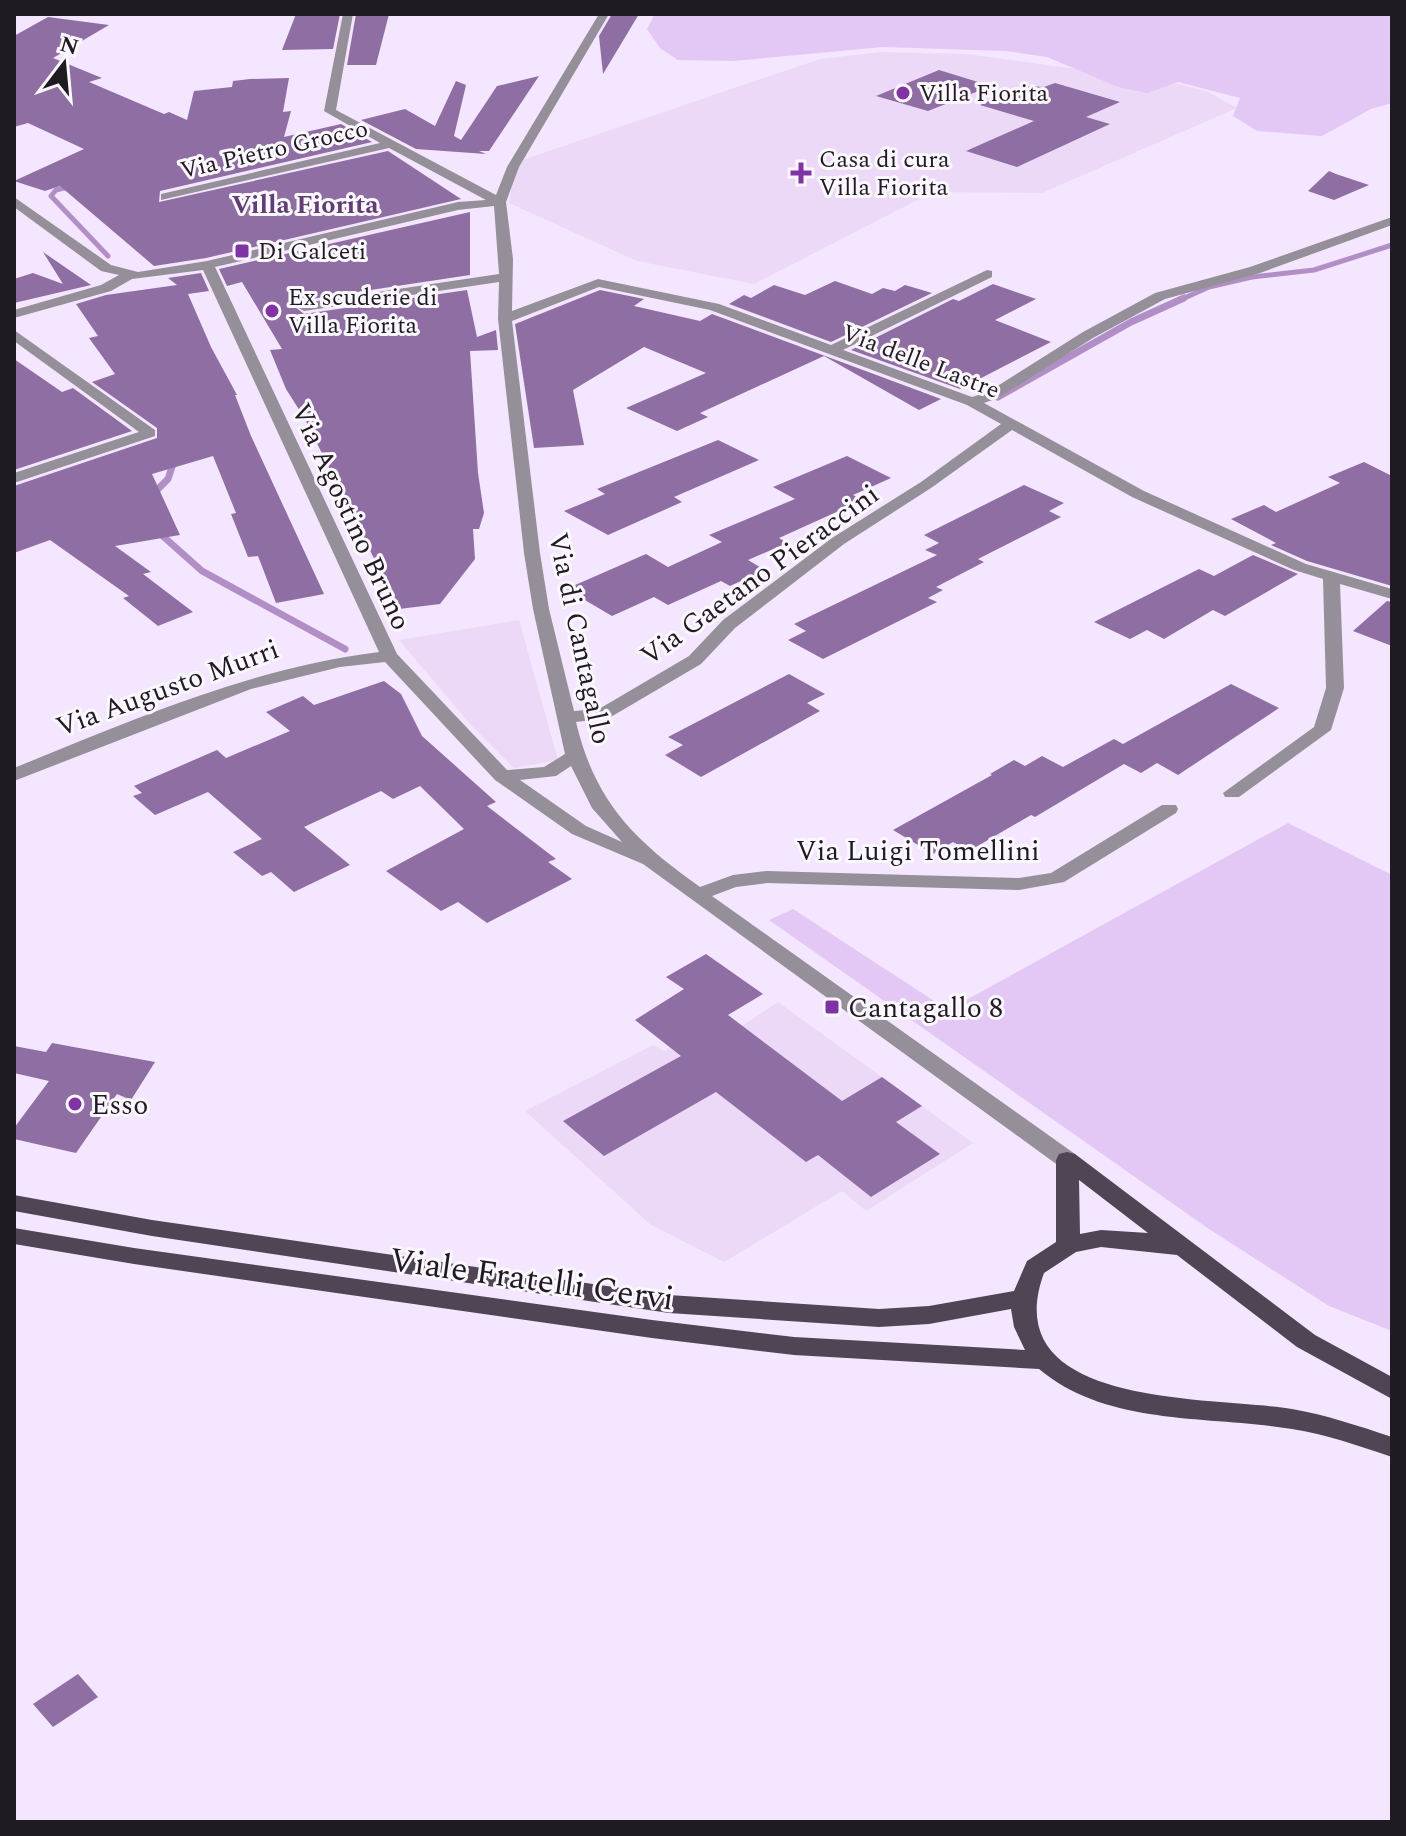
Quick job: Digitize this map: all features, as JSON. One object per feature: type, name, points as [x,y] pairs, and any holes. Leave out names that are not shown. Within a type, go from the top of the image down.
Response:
[{"type":"main road","points":[[1067,1160],[1068,1243]]},
{"type":"main road","points":[[1067,1160],[1306,1341],[1392,1389]]},
{"type":"main road","name":"Viale Fratelli Cervi","points":[[14,1203],[152,1228],[669,1304],[879,1318],[929,1315],[1023,1298]]},
{"type":"main road","name":"Viale Fratelli Cervi","points":[[14,1236],[652,1329],[794,1346],[1044,1360]]},
{"type":"main road","points":[[1188,1249],[1120,1237],[1068,1243],[1035,1266],[1023,1298],[1023,1316],[1044,1360],[1074,1383],[1109,1397],[1292,1419],[1353,1433],[1392,1447]]},
{"type":"street","points":[[348,14],[330,111],[500,202]]},
{"type":"street","name":"Via di Cantagallo","points":[[604,14],[513,167],[500,202],[506,277],[505,319],[532,553],[541,609],[575,756],[601,808],[651,861],[1067,1160]]},
{"type":"street","name":"Via Pietro Grocco","points":[[165,197],[393,143]]},
{"type":"street","points":[[14,201],[89,258],[106,268],[129,275],[207,265],[458,206],[500,202]]},
{"type":"street","points":[[972,402],[993,395],[1088,335],[1160,296],[1255,270],[1392,221]]},
{"type":"street","name":"Via Agostino Bruno","points":[[207,265],[389,656],[502,776],[579,830],[651,861]]},
{"type":"street","points":[[830,351],[987,274]]},
{"type":"street","points":[[14,314],[106,288],[129,275]]},
{"type":"street","points":[[304,307],[506,277]]},
{"type":"street","name":"Via delle Lastre","points":[[505,319],[598,283],[714,307],[972,402],[1138,494],[1300,567],[1392,594]]},
{"type":"street","points":[[14,334],[150,433],[14,478]]},
{"type":"street","name":"Via Gaetano Pieraccini","points":[[567,717],[603,714],[695,660],[729,624],[838,541],[926,485],[1012,423]]},
{"type":"street","points":[[1232,793],[1322,730],[1335,688],[1331,577]]},
{"type":"street","name":"Via Augusto Murri","points":[[14,775],[241,686],[298,668],[389,656]]},
{"type":"street","points":[[502,776],[549,772],[575,756]]},
{"type":"street","name":"Via Luigi Tomellini","points":[[698,894],[733,881],[767,877],[1019,884],[1057,878],[1169,809]]},
{"type":"shaded area","points":[[655,14],[1392,14],[1392,103],[1371,109],[1322,136],[1257,131],[1233,116],[1240,98],[1178,82],[1147,93],[1118,87],[1047,57],[1006,51],[883,47],[734,61],[678,60],[660,48],[647,29]]},
{"type":"shaded area","name":"Casa di cura Villa Fiorita","points":[[881,52],[967,54],[1164,81],[1206,91],[1237,108],[1042,193],[933,192],[754,284],[637,261],[509,203],[516,162],[820,59]]},
{"type":"shaded area","points":[[519,620],[558,760],[514,768],[471,725],[399,640]]},
{"type":"shaded area","points":[[1288,823],[1392,875],[1392,1331],[1329,1306],[1209,1229],[769,920],[793,909],[948,1010]]},
{"type":"shaded area","points":[[778,1002],[973,1143],[866,1211],[842,1191],[724,1262],[651,1225],[525,1111],[653,1045],[664,1051],[703,1030],[721,1040]]},
{"type":"building","points":[[296,14],[340,14],[333,49],[282,50]]},
{"type":"building","points":[[356,14],[389,14],[376,65],[347,65]]},
{"type":"building","points":[[612,14],[639,14],[603,74],[599,36]]},
{"type":"building","points":[[48,17],[109,25],[53,58],[102,78],[89,82],[164,114],[169,112],[187,120],[194,91],[232,87],[233,81],[289,78],[283,112],[291,111],[284,137],[341,124],[372,142],[160,191],[159,202],[388,151],[461,199],[206,258],[154,266],[60,186],[45,191],[14,181],[84,149],[28,123],[14,127],[14,36]]},
{"type":"building","points":[[939,70],[991,86],[928,111],[876,96]]},
{"type":"building","points":[[539,76],[489,151],[479,151],[486,154],[416,149],[361,120],[405,109],[435,126],[456,81],[466,85],[454,136],[461,140],[497,86]]},
{"type":"building","points":[[1055,83],[1120,102],[1086,117],[1110,124],[1017,167],[966,151],[1034,121],[980,105],[1024,86],[1044,87]]},
{"type":"building","points":[[1329,171],[1369,185],[1334,200],[1308,191]]},
{"type":"building","points":[[470,212],[470,275],[304,300],[294,306],[304,314],[467,290],[477,337],[496,330],[498,350],[470,351],[478,473],[484,513],[479,529],[473,529],[475,559],[440,604],[399,609],[305,419],[286,389],[270,350],[282,349],[242,282],[227,286],[219,269]]},
{"type":"building","points":[[43,252],[91,285],[14,303],[14,279],[33,273],[63,284]]},
{"type":"building","points":[[201,273],[209,291],[188,294],[211,347],[237,395],[251,436],[324,594],[276,603],[258,556],[248,557],[231,514],[236,513],[213,456],[152,474],[180,535],[115,546],[151,572],[143,574],[193,612],[158,626],[123,598],[129,596],[50,540],[14,553],[14,486],[157,438],[157,428],[92,382],[115,374],[89,338],[98,336],[76,304],[106,295],[177,285],[168,278]]},
{"type":"building","points":[[835,281],[872,294],[883,288],[895,291],[905,285],[932,293],[831,342],[729,304],[744,295],[751,298],[774,285],[805,295]]},
{"type":"building","points":[[993,284],[1036,299],[995,320],[1051,342],[960,389],[851,350],[953,299],[959,301]]},
{"type":"building","points":[[600,290],[644,299],[634,306],[700,321],[712,314],[941,399],[919,410],[824,356],[700,413],[708,417],[677,431],[626,408],[706,373],[644,347],[573,390],[584,445],[534,448],[515,324]]},
{"type":"building","points":[[14,359],[62,392],[73,388],[132,431],[14,470]]},
{"type":"building","points":[[718,440],[759,460],[674,497],[682,502],[608,535],[564,511],[605,494],[597,489]]},
{"type":"building","points":[[847,456],[891,478],[853,495],[863,500],[779,538],[787,543],[748,560],[765,570],[730,586],[721,581],[668,605],[654,597],[612,616],[566,589],[646,554],[668,567],[722,542],[709,535],[795,499],[773,487]]},
{"type":"building","points":[[1364,462],[1392,476],[1392,586],[1307,561],[1271,545],[1276,543],[1231,519],[1264,505],[1276,512],[1340,483],[1328,477]]},
{"type":"building","points":[[1024,485],[1064,503],[1049,511],[1061,517],[978,559],[984,562],[936,587],[943,590],[928,598],[937,602],[823,659],[788,640],[806,631],[794,624],[937,555],[925,550],[939,543],[924,535]]},
{"type":"building","points":[[1253,555],[1298,574],[1225,616],[1213,610],[1164,639],[1147,630],[1130,639],[1094,622],[1199,569],[1214,576]]},
{"type":"building","points":[[1387,601],[1392,602],[1392,646],[1353,631]]},
{"type":"building","points":[[789,674],[825,694],[807,703],[820,711],[701,777],[665,755],[683,745],[668,737]]},
{"type":"building","points":[[384,681],[401,694],[422,736],[496,802],[487,806],[556,859],[548,862],[572,879],[487,923],[458,902],[441,911],[386,871],[464,829],[420,786],[393,799],[381,791],[304,827],[350,865],[294,892],[271,872],[262,876],[233,852],[262,839],[208,792],[155,815],[133,796],[142,793],[134,786],[217,750],[226,758],[290,731],[266,712],[303,696],[314,705]]},
{"type":"building","points":[[1231,684],[1279,708],[1178,775],[1157,763],[1141,773],[1124,764],[1035,817],[1031,815],[969,851],[953,842],[933,854],[893,830],[1014,760],[1025,766],[1042,756],[1063,767],[1114,739],[1123,744]]},
{"type":"building","points":[[706,954],[763,994],[728,1015],[842,1101],[882,1077],[922,1106],[896,1122],[940,1154],[871,1197],[818,1155],[806,1162],[716,1092],[604,1156],[563,1121],[681,1056],[635,1020],[684,989],[666,977]]},
{"type":"building","points":[[52,1043],[155,1062],[131,1100],[117,1094],[76,1153],[14,1139],[14,1128],[49,1081],[14,1073],[14,1046],[46,1052]]},
{"type":"building","points":[[78,1674],[98,1697],[53,1727],[33,1704]]},
{"type":"waterway","points":[[72,186],[56,190],[51,196],[108,256]]},
{"type":"waterway","points":[[1180,300],[1209,287],[1252,277],[1314,270],[1392,245]]},
{"type":"waterway","points":[[998,397],[1131,322],[1184,298]]},
{"type":"waterway","points":[[152,495],[168,479],[175,458]]},
{"type":"waterway","points":[[156,530],[202,571],[345,649]]},
{"type":"place","name":"Villa Fiorita","points":[[903,93]]},
{"type":"place","name":"Casa di cura Villa Fiorita","points":[[801,173]]},
{"type":"place","name":"Di Galceti","points":[[242,251]]},
{"type":"place","name":"Ex scuderie di Villa Fiorita","points":[[272,311]]},
{"type":"place","name":"Cantagallo 8","points":[[832,1007]]},
{"type":"place","name":"Esso","points":[[75,1104]]},
{"type":"district","name":"Villa Fiorita","points":[[305,204]]}]
